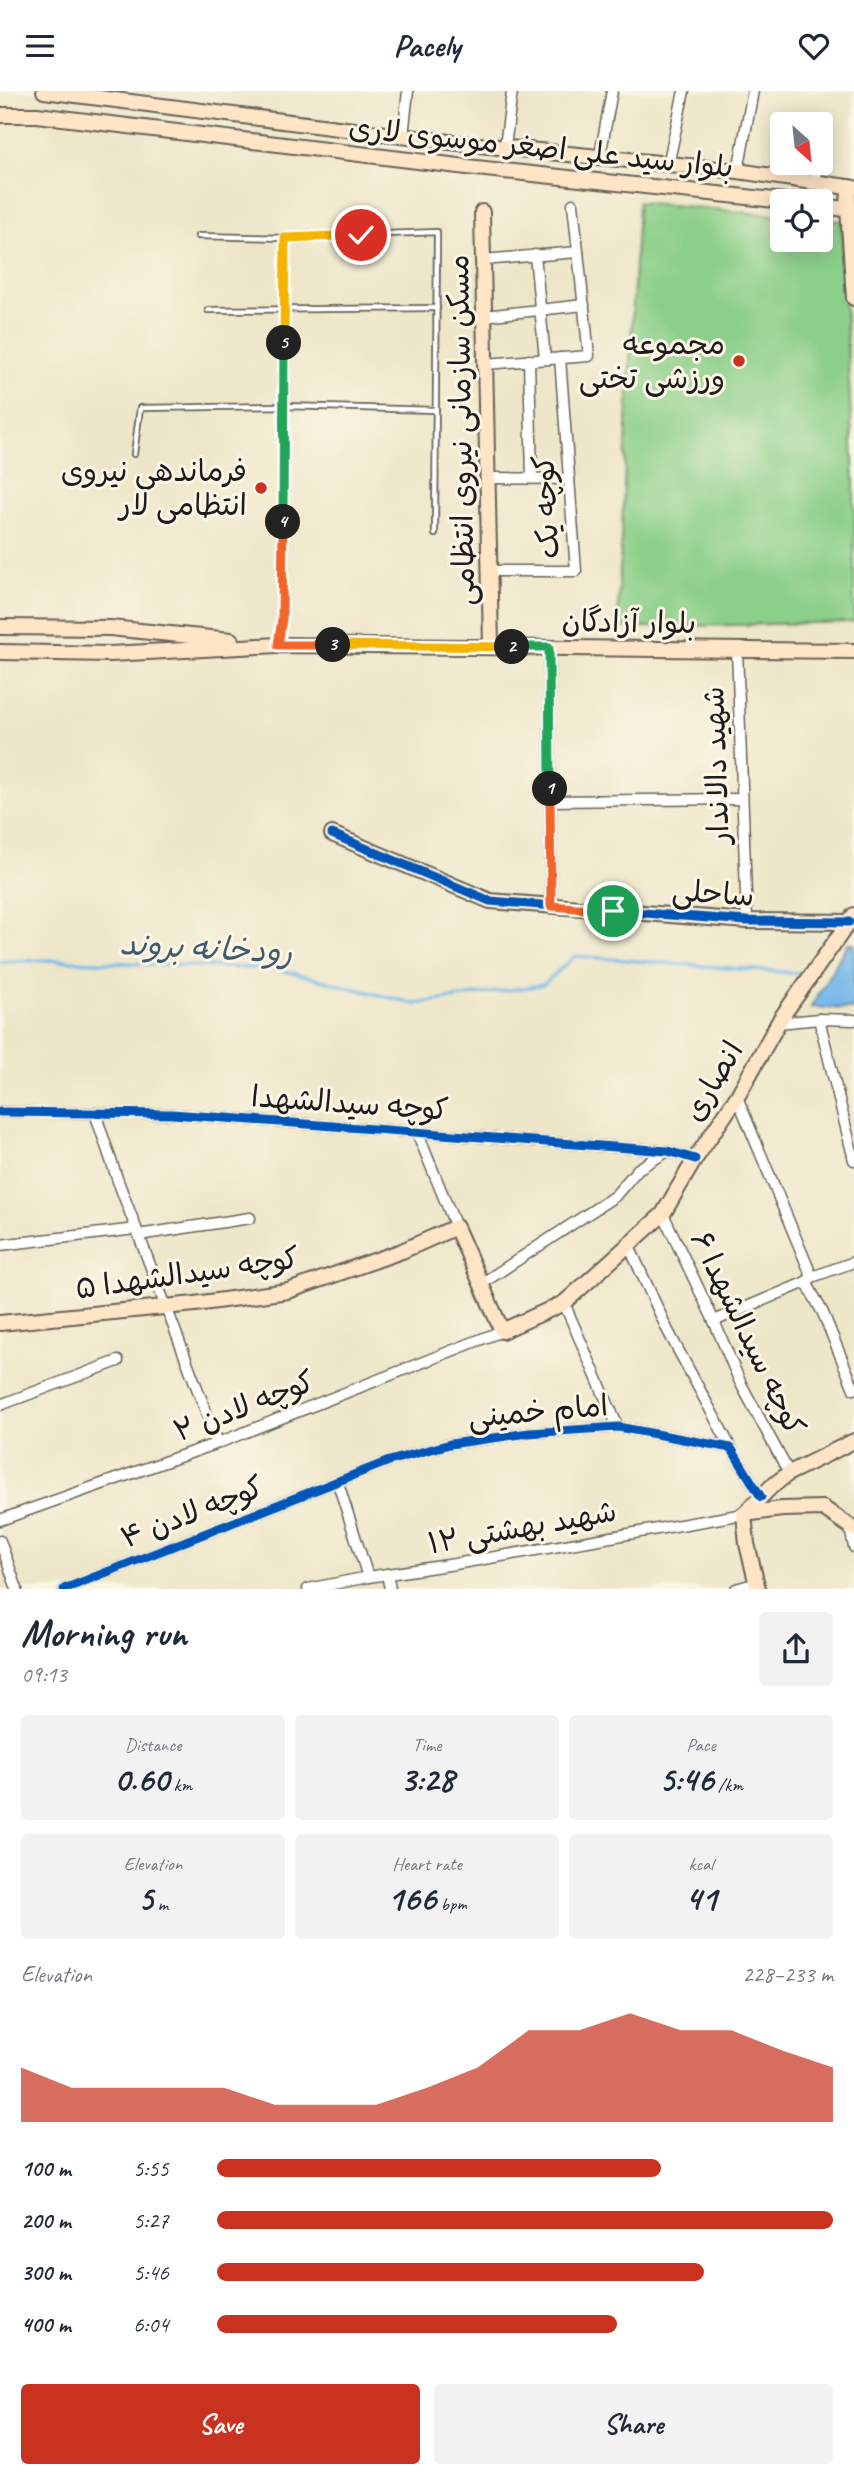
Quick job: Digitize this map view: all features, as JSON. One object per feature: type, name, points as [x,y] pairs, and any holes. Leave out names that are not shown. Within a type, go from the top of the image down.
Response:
[{"type":"main road","name":"بلوار سید علی اصغر موسوی لاری","points":[[44,91],[132,96],[403,136],[738,171],[851,188]]},
{"type":"main road","name":"بلوار سید علی اصغر موسوی لاری","points":[[0,115],[37,115],[770,200]]},
{"type":"main road","points":[[851,188],[854,298]]},
{"type":"main road","points":[[833,208],[851,210]]},
{"type":"main road","name":"مسکن سازمانی نیروی انتظامی","points":[[482,212],[491,646]]},
{"type":"main road","name":"بلوار آزادگان","points":[[0,627],[110,628],[278,645]]},
{"type":"main road","name":"بلوار آزادگان","points":[[0,652],[110,654],[278,645],[854,650]]},
{"type":"main road","name":"ساحلی","points":[[332,834],[490,901],[747,921],[852,920]]},
{"type":"main road","name":"انصاری","points":[[502,1331],[564,1303],[663,1214],[695,1159],[737,1097],[779,1021],[852,920]]},
{"type":"main road","points":[[456,1227],[502,1331]]},
{"type":"main road","name":"کوچه سیدالشهدا ۵","points":[[0,1323],[165,1307],[288,1291],[402,1251],[456,1227]]},
{"type":"main road","points":[[744,1514],[789,1473],[854,1441]]},
{"type":"main road","points":[[744,1514],[782,1509],[823,1508],[852,1529]]},
{"type":"main road","points":[[744,1514],[747,1544],[758,1586]]},
{"type":"street","points":[[403,136],[408,91]]},
{"type":"street","points":[[505,147],[512,91]]},
{"type":"street","points":[[600,156],[612,91]]},
{"type":"street","points":[[668,165],[684,91]]},
{"type":"street","points":[[738,171],[753,91]]},
{"type":"street","points":[[815,182],[816,175]]},
{"type":"street","points":[[485,364],[589,356],[573,204]]},
{"type":"street","points":[[483,260],[578,252]]},
{"type":"street","points":[[534,255],[545,359]]},
{"type":"street","points":[[484,316],[584,305]]},
{"type":"street","name":"کوچه یک","points":[[490,571],[576,571],[560,358]]},
{"type":"street","points":[[529,361],[532,478]]},
{"type":"street","points":[[488,478],[569,478]]},
{"type":"street","points":[[549,647],[551,906]]},
{"type":"street","name":"شهید دالاندار","points":[[737,649],[747,921]]},
{"type":"street","points":[[550,801],[741,799]]},
{"type":"street","points":[[819,1019],[854,1160]]},
{"type":"street","points":[[779,1021],[854,1020]]},
{"type":"street","points":[[737,1097],[854,1389]]},
{"type":"street","name":"کوچه سیدالشهدا","points":[[0,1112],[172,1114],[668,1151],[695,1159]]},
{"type":"street","points":[[95,1114],[218,1443]]},
{"type":"street","points":[[417,1132],[456,1227]]},
{"type":"street","points":[[481,1284],[615,1196],[638,1169],[668,1151]]},
{"type":"street","name":"کوچه سیدالشهدا ۶","points":[[663,1214],[740,1383],[789,1473]]},
{"type":"street","points":[[0,1244],[137,1232],[250,1218]]},
{"type":"street","points":[[629,1246],[668,1331],[761,1497]]},
{"type":"street","points":[[714,1321],[854,1262]]},
{"type":"street","points":[[564,1303],[618,1427]]},
{"type":"street","name":"کوچه لادن ۲","points":[[0,1520],[218,1443],[502,1331]]},
{"type":"street","points":[[0,1405],[118,1361]]},
{"type":"street","name":"امام خمینی","points":[[338,1483],[388,1461],[450,1444],[529,1433],[618,1427],[732,1448]]},
{"type":"street","points":[[338,1483],[368,1577]]},
{"type":"street","name":"کوچه لادن ۴","points":[[64,1589],[338,1483]]},
{"type":"street","name":"شهید بهشتی ۱۲","points":[[308,1589],[744,1514]]},
{"type":"street","points":[[852,1529],[854,1547]]},
{"type":"street","points":[[0,1541],[4,1567],[17,1589]]},
{"type":"street","points":[[387,1574],[390,1589]]},
{"type":"street","points":[[736,1589],[758,1586]]},
{"type":"lane","points":[[198,236],[285,238],[437,232],[435,534]]},
{"type":"lane","points":[[278,645],[282,619],[285,238]]},
{"type":"lane","points":[[208,310],[437,309]]},
{"type":"lane","points":[[134,454],[140,408],[284,406],[436,410]]},
{"type":"green space","name":"مجموعه ورزشی تختی","points":[[638,202],[770,215],[770,252],[833,252],[833,220],[841,221],[854,482],[854,622],[617,628]]},
{"type":"water","points":[[848,943],[854,943],[854,1009],[811,1007]]},
{"type":"waterway","name":"رودخانه بروند","points":[[0,962],[46,960],[277,969],[415,1004],[543,985],[575,956],[806,974]]},
{"type":"cycle path","points":[[332,834],[490,901],[747,921],[849,922]]},
{"type":"cycle path","points":[[0,1112],[172,1114],[668,1151],[695,1159]]},
{"type":"cycle path","points":[[64,1589],[389,1461],[450,1444],[529,1433],[618,1427],[731,1448],[761,1497]]},
{"type":"place","name":"مجموعه ورزشی تختی","points":[[739,361]]},
{"type":"place","name":"فرماندهی نیروی انتظامی لار","points":[[261,488]]},
{"type":"route","points":[[361,235],[285,238],[282,619],[278,645],[549,647],[551,906],[613,911]]}]
